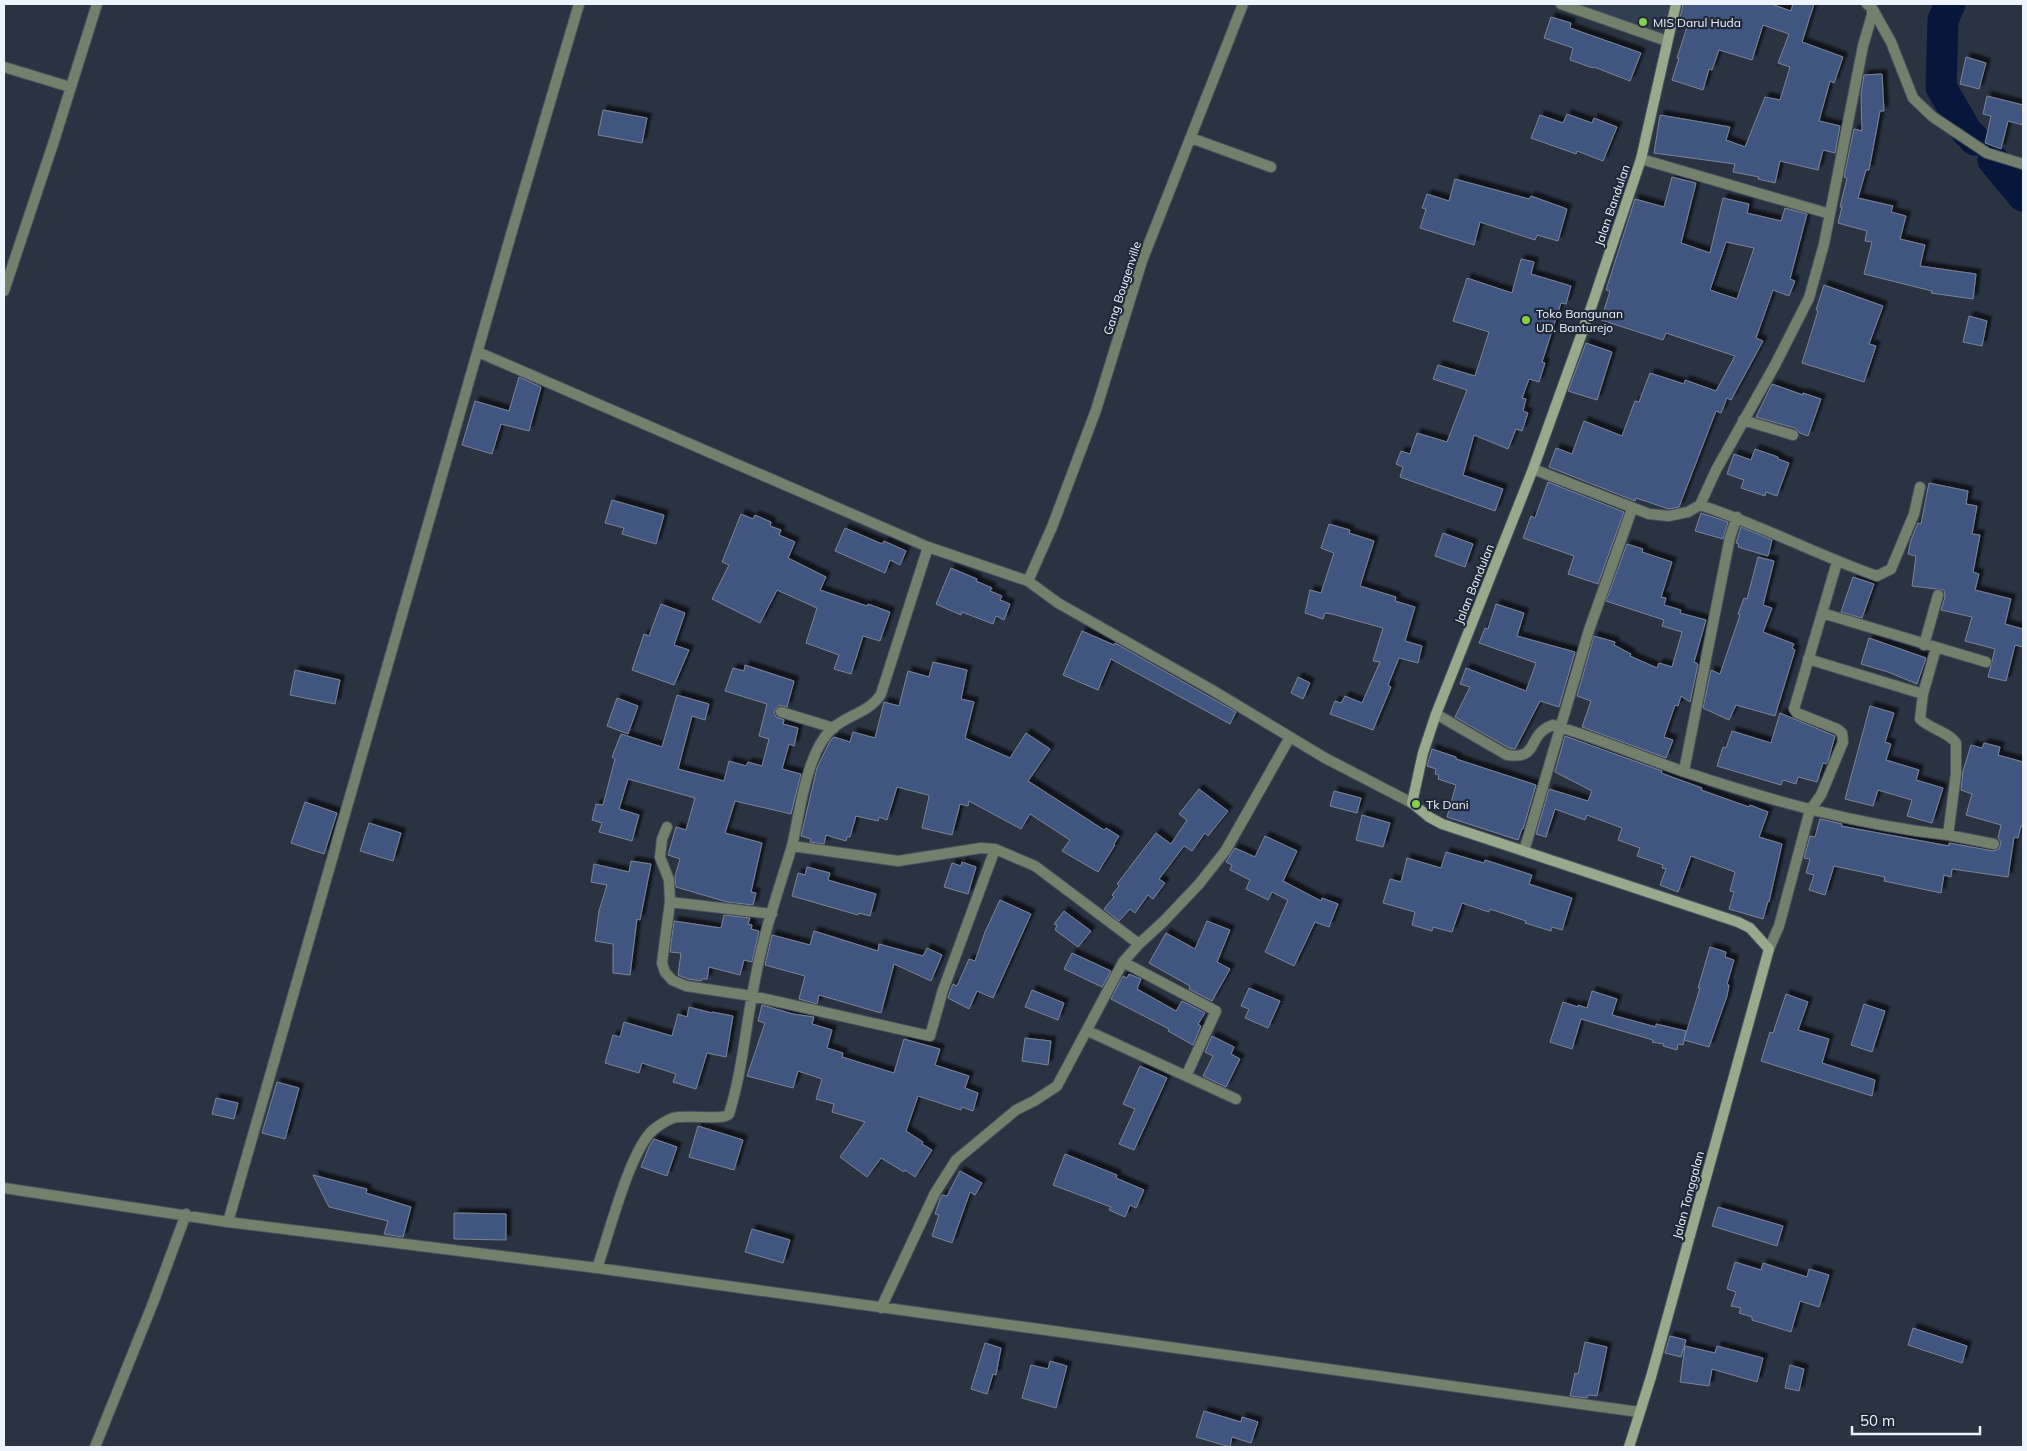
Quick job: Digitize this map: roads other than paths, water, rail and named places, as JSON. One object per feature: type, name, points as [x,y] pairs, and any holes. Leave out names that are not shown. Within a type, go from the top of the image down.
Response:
[{"type":"street","points":[[4,291],[97,4]]},
{"type":"street","points":[[228,1222],[512,230],[580,4]]},
{"type":"street","name":"Gang Bougenville","points":[[1028,581],[1052,527],[1096,410],[1142,261],[1243,4]]},
{"type":"street","points":[[1561,4],[1667,41]]},
{"type":"street","name":"Jalan Bandulan","points":[[1412,803],[1423,753],[1436,714],[1533,469],[1592,305],[1641,159],[1676,4]]},
{"type":"street","points":[[1870,6],[1891,42],[1914,98],[1932,117],[1987,153],[2023,164]]},
{"type":"street","points":[[1533,469],[1649,514],[1670,516],[1688,512],[1700,504],[1716,470],[1809,298],[1830,214],[1870,6]]},
{"type":"street","points":[[4,67],[70,87]]},
{"type":"street","points":[[1191,138],[1271,167]]},
{"type":"street","points":[[1641,159],[1830,214]]},
{"type":"street","points":[[478,352],[928,547],[1028,581],[1058,603],[1212,690],[1325,758],[1412,803],[1442,824],[1738,922],[1750,928],[1769,949],[1779,926],[1810,810],[1821,795],[1842,746],[1842,733],[1833,727],[1807,718],[1795,712],[1794,709],[1837,562]]},
{"type":"street","points":[[1744,420],[1793,435]]},
{"type":"street","points":[[1700,504],[1737,517],[1837,562],[1877,576],[1891,569],[1914,514],[1920,487]]},
{"type":"street","points":[[1524,851],[1588,630],[1632,509]]},
{"type":"street","points":[[1684,771],[1730,537],[1737,517]]},
{"type":"street","points":[[597,1268],[634,1160],[654,1129],[673,1118],[699,1116],[720,1118],[727,1117],[729,1114],[741,1066],[752,996],[765,934],[792,846],[810,769],[821,742],[834,728],[876,702],[881,694],[928,547]]},
{"type":"street","points":[[1924,644],[1938,595]]},
{"type":"street","points":[[1822,613],[1986,662]]},
{"type":"street","points":[[1936,648],[1923,694],[1920,718],[1956,743],[1956,774],[1948,835]]},
{"type":"street","points":[[1808,659],[1923,694]]},
{"type":"street","points":[[781,712],[834,728]]},
{"type":"street","points":[[1436,714],[1507,754],[1520,757],[1527,754],[1539,733],[1546,727],[1553,725],[1684,771],[1810,810],[1903,830],[1948,835],[1994,844]]},
{"type":"street","points":[[881,1308],[935,1193],[956,1160],[1016,1110],[1057,1086],[1088,1031],[1123,962],[1170,915],[1226,850],[1290,737]]},
{"type":"street","points":[[667,827],[662,839],[660,857],[669,880],[670,902],[662,963],[665,972],[672,980],[686,986],[752,996],[930,1036],[943,990],[995,849]]},
{"type":"street","points":[[792,846],[898,861],[981,848],[995,849],[1035,866],[1139,944]]},
{"type":"street","points":[[670,902],[772,914]]},
{"type":"street","name":"Jalan Tonggalan","points":[[1629,1447],[1651,1377],[1769,949]]},
{"type":"street","points":[[1123,962],[1216,1011],[1186,1076]]},
{"type":"street","points":[[1088,1031],[1236,1099]]},
{"type":"street","points":[[4,1188],[186,1214],[228,1222],[597,1268],[1639,1412]]},
{"type":"street","points":[[95,1447],[153,1303],[186,1214]]},
{"type":"waterway","points":[[1950,4],[1943,20],[1941,87],[1967,132],[1975,140]]},
{"type":"waterway","points":[[1993,160],[2023,196]]},
{"type":"place","name":"MIS Darul Huda","points":[[1643,22]]},
{"type":"place","name":"Toko Bangunan UD. Banturejo","points":[[1526,320]]},
{"type":"place","name":"Tk Dani","points":[[1416,804]]}]
